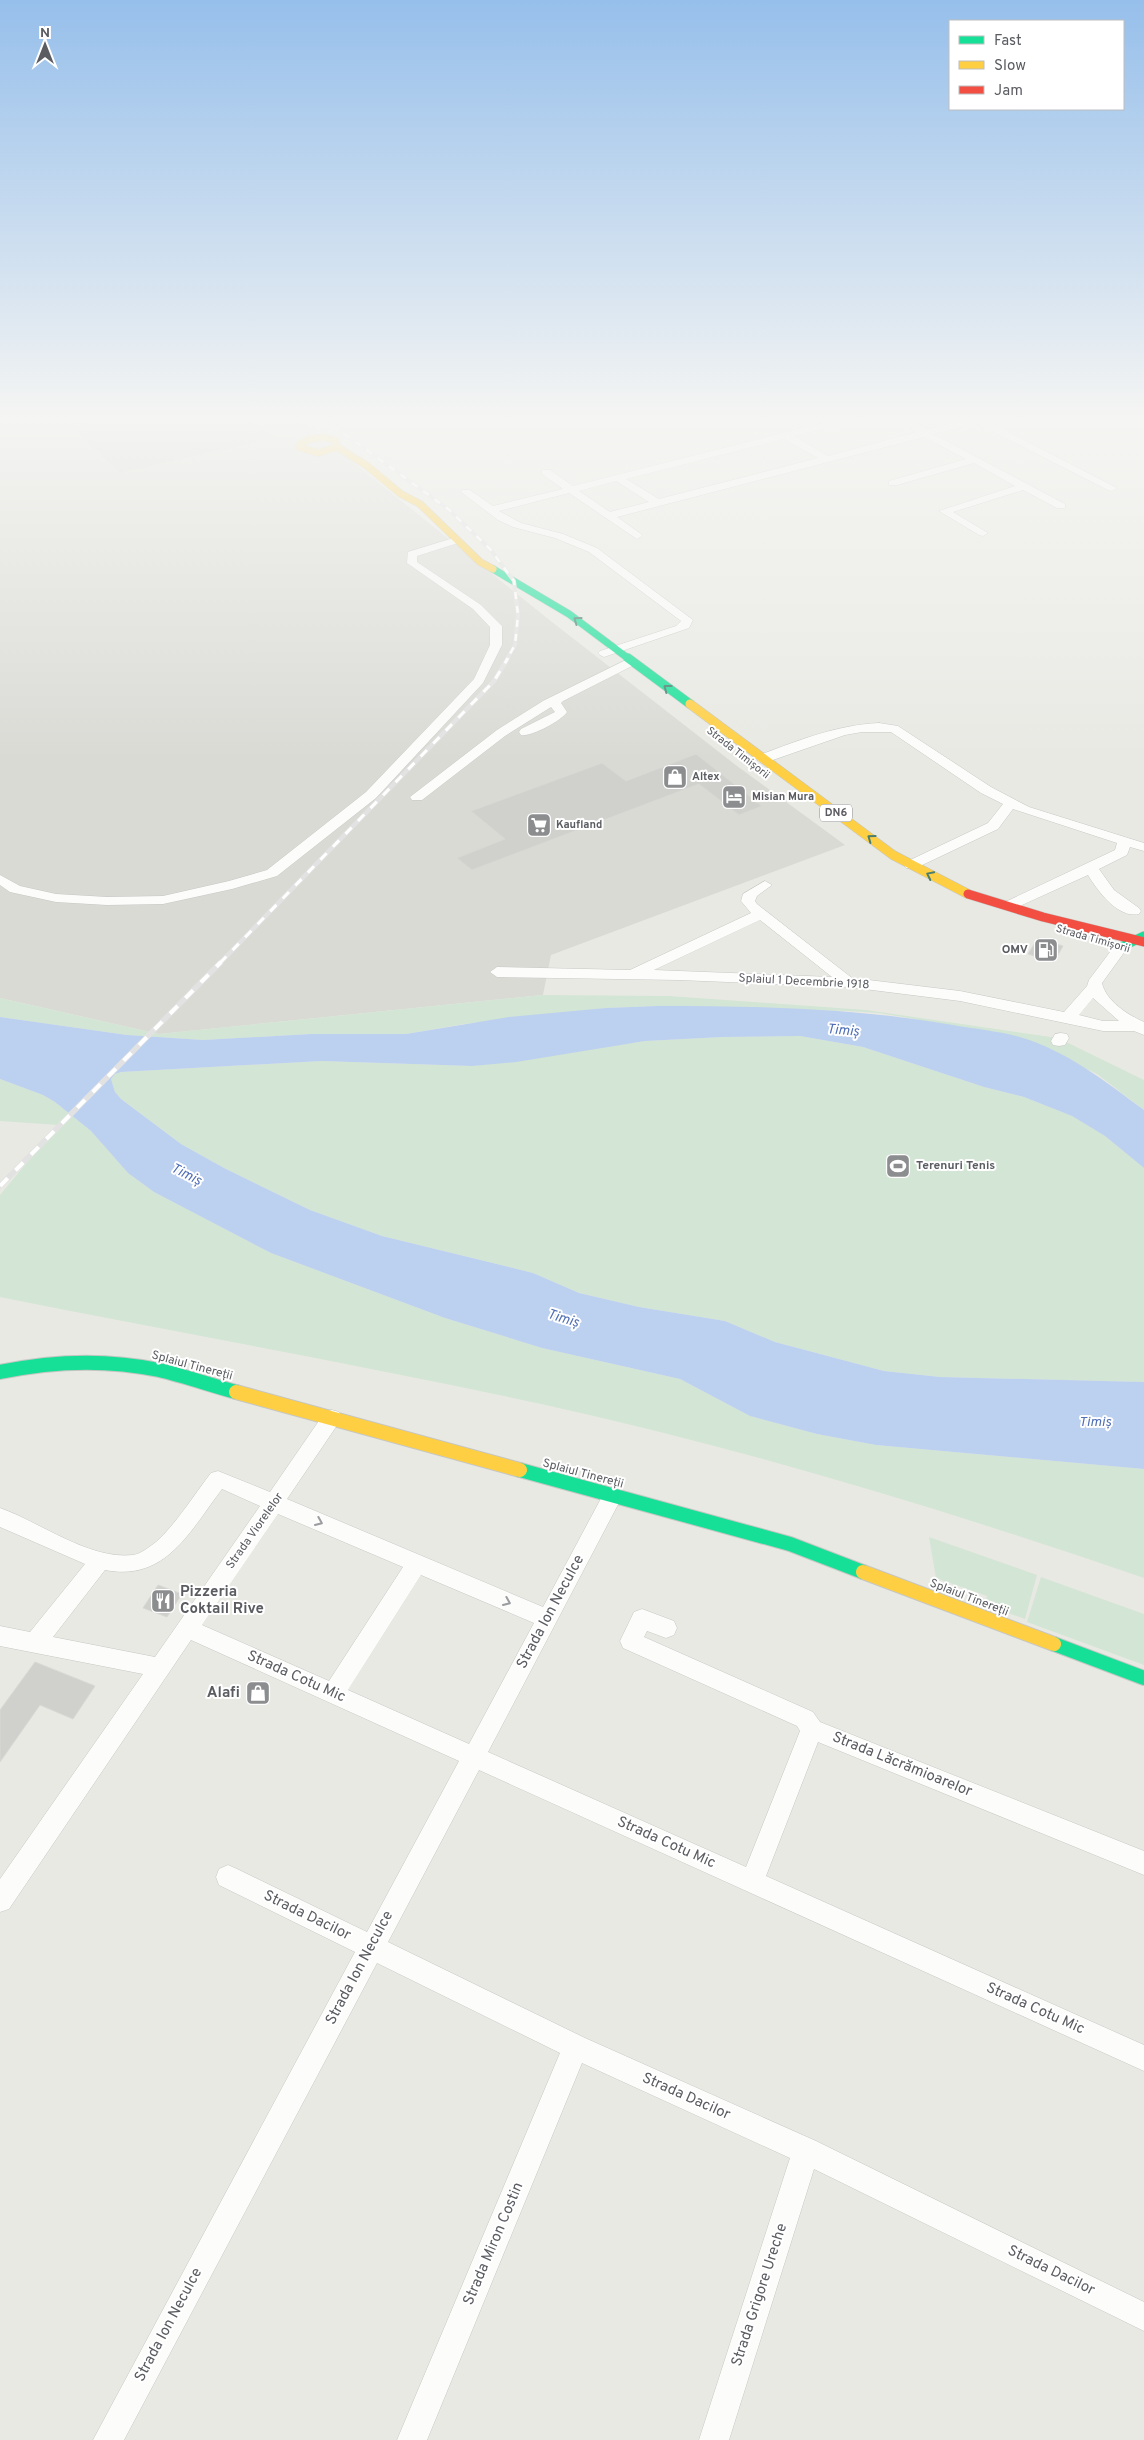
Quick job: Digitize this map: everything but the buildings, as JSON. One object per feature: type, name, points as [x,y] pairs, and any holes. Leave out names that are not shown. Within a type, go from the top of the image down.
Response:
[{"type":"main road","name":"Strada Timișorii","points":[[432,531],[458,558],[543,608],[604,653],[627,664],[762,759],[893,855],[966,892],[1043,917],[1141,939]]},
{"type":"main road","name":"Strada Timișorii","points":[[448,531],[480,562],[552,602],[617,649],[627,664],[807,806]]},
{"type":"main road","name":"Strada Timișorii","points":[[844,834],[880,859],[947,893],[980,906],[1144,954]]},
{"type":"main road","points":[[1121,948],[1141,939]]},
{"type":"main road","name":"Splaiul Tinereții","points":[[0,1372],[31,1363],[76,1360],[149,1368],[612,1497],[686,1514],[790,1544],[1144,1678]]},
{"type":"street","points":[[539,531],[588,547],[687,620],[685,626],[680,628],[604,653]]},
{"type":"street","points":[[630,531],[637,536]]},
{"type":"street","points":[[979,531],[983,533]]},
{"type":"street","points":[[0,879],[15,889],[56,898],[116,901],[163,900],[232,885],[272,873],[371,795],[479,680],[496,645],[496,626],[478,607],[412,563],[412,554],[458,540]]},
{"type":"street","points":[[417,797],[502,733],[558,699],[627,664]]},
{"type":"street","points":[[525,732],[559,715],[560,712],[554,703],[558,699]]},
{"type":"street","points":[[762,759],[856,727],[882,726],[894,730],[986,790],[1024,810],[1144,846]]},
{"type":"street","points":[[911,865],[993,826],[1011,804]]},
{"type":"street","points":[[1008,906],[1122,852],[1124,840]]},
{"type":"street","points":[[1091,868],[1108,894],[1118,903],[1134,911]]},
{"type":"street","points":[[765,885],[750,894],[748,901],[761,914],[848,982]]},
{"type":"street","points":[[631,974],[761,914]]},
{"type":"street","points":[[1068,1018],[1094,988],[1094,983],[1121,948]]},
{"type":"street","points":[[658,962],[679,975]]},
{"type":"street","name":"Splaiul 1 Decembrie 1918","points":[[497,972],[679,975],[848,982],[960,996],[1103,1026],[1141,1028]]},
{"type":"street","points":[[1094,988],[1102,999],[1141,1028]]},
{"type":"street","name":"Strada Viorelelor","points":[[0,1900],[332,1418]]},
{"type":"street","points":[[0,1517],[100,1561],[134,1564],[166,1545],[218,1479],[547,1619]]},
{"type":"street","name":"Strada Ion Neculce","points":[[108,2440],[371,1947],[475,1757],[612,1497]]},
{"type":"street","points":[[34,1643],[100,1561]]},
{"type":"street","points":[[334,1694],[417,1564]]},
{"type":"street","name":"Strada Lăcrămioarelor","points":[[666,1628],[642,1619],[631,1642],[805,1719],[812,1729],[1144,1863]]},
{"type":"street","name":"Strada Cotu Mic","points":[[187,1628],[1144,2058]]},
{"type":"street","points":[[0,1636],[160,1668]]},
{"type":"street","points":[[752,1882],[812,1729]]},
{"type":"street","name":"Strada Dacilor","points":[[228,1877],[576,2047],[806,2151],[1144,2317]]},
{"type":"street","name":"Strada Miron Costin","points":[[412,2440],[576,2047]]},
{"type":"street","name":"Strada Grigore Ureche","points":[[714,2440],[806,2151]]},
{"type":"shaded area","points":[[0,531],[439,531],[737,766],[845,845],[551,955],[543,995],[159,1034],[0,998]]},
{"type":"green space","points":[[543,995],[669,996],[866,1010],[1058,1038],[1144,1080],[1144,1110],[1097,1074],[1020,1037],[879,1013],[657,1006],[606,1008],[464,1024],[406,1034],[311,1034],[203,1040],[127,1035],[0,1017],[0,998],[159,1034]]},
{"type":"green space","points":[[800,1036],[863,1047],[984,1087],[1024,1097],[1072,1116],[1105,1136],[1144,1168],[1144,1382],[940,1377],[884,1371],[775,1342],[725,1321],[639,1307],[579,1293],[533,1273],[382,1236],[310,1210],[224,1168],[181,1144],[121,1099],[115,1092],[111,1079],[115,1074],[121,1072],[322,1061],[472,1066],[645,1041]]},
{"type":"green space","points":[[0,1079],[43,1095],[55,1102],[91,1131],[128,1173],[154,1192],[271,1253],[445,1318],[542,1348],[680,1379],[750,1416],[817,1434],[876,1445],[1144,1469],[1144,1578],[995,1528],[845,1482],[618,1422],[406,1376],[0,1297],[0,1195],[58,1125],[0,1121]]},
{"type":"green space","points":[[929,1537],[1037,1575],[1025,1619],[985,1605],[987,1596],[936,1578]]},
{"type":"green space","points":[[1041,1577],[1144,1614],[1144,1665],[1027,1622]]},
{"type":"water","name":"Timiș","points":[[657,1006],[806,1009],[879,1015],[916,1019],[1020,1037],[1054,1050],[1070,1059],[1144,1110],[1144,1168],[1105,1136],[1072,1116],[1024,1097],[984,1087],[863,1047],[800,1036],[645,1041],[516,1062],[472,1066],[322,1061],[121,1072],[115,1074],[111,1079],[115,1092],[121,1099],[181,1144],[224,1168],[310,1210],[382,1236],[533,1273],[579,1293],[639,1307],[725,1321],[775,1342],[884,1371],[940,1377],[1144,1382],[1144,1469],[876,1445],[817,1434],[750,1416],[680,1379],[542,1348],[445,1318],[271,1253],[154,1192],[128,1173],[91,1131],[55,1102],[43,1095],[0,1079],[0,1017],[127,1035],[203,1040],[311,1034],[406,1034],[509,1017],[606,1008]]},
{"type":"railway","points":[[471,531],[490,549],[514,581],[518,615],[515,645],[507,659]]},
{"type":"railway","points":[[220,963],[494,681],[508,658]]},
{"type":"railway","points":[[0,1186],[221,962]]},
{"type":"traffic: fast","points":[[493,569],[569,614],[690,704]]},
{"type":"traffic: fast","points":[[1121,947],[1144,936]]},
{"type":"traffic: fast","points":[[0,1372],[55,1363],[74,1362],[129,1365],[159,1370],[236,1392]]},
{"type":"traffic: fast","points":[[520,1470],[790,1544],[863,1572]]},
{"type":"traffic: fast","points":[[1054,1644],[1144,1678]]},
{"type":"traffic: slow","points":[[448,531],[480,562],[493,569]]},
{"type":"traffic: slow","points":[[690,704],[893,855],[968,894]]},
{"type":"traffic: slow","points":[[236,1392],[520,1470]]},
{"type":"traffic: slow","points":[[863,1572],[1054,1644]]},
{"type":"traffic: jam","points":[[968,894],[1043,917],[1144,942]]},
{"type":"place","name":"Altex","points":[[675,777]]},
{"type":"place","name":"Misian Mura","points":[[734,797]]},
{"type":"place","name":"Kaufland","points":[[539,825]]},
{"type":"place","name":"OMV","points":[[1046,950]]},
{"type":"place","name":"Terenuri Tenis","points":[[898,1166]]},
{"type":"place","name":"Pizzeria Coktail Rive","points":[[163,1601]]},
{"type":"place","name":"Alafi","points":[[258,1693]]}]
